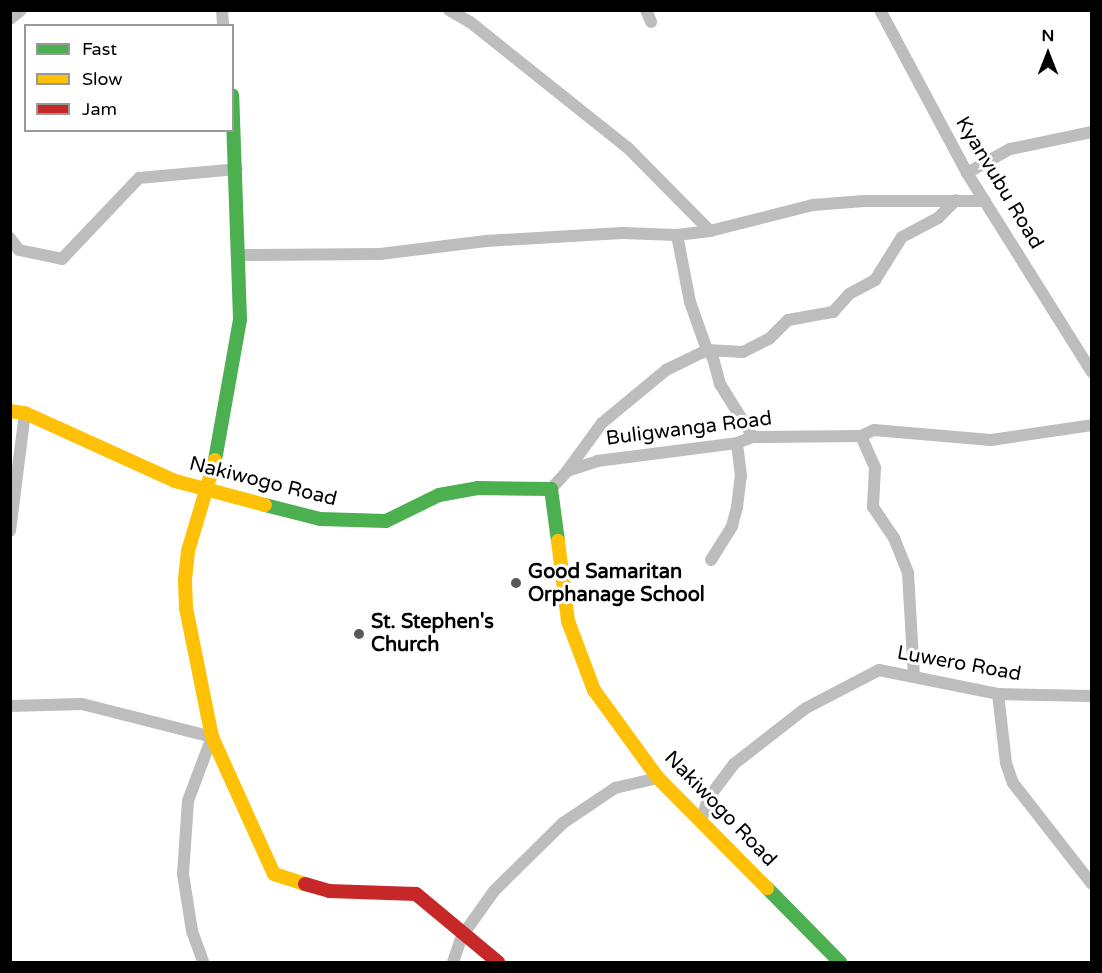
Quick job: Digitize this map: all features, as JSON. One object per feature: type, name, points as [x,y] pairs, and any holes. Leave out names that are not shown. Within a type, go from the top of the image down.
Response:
[{"type":"street","points":[[10,19],[21,10]]},
{"type":"street","points":[[449,10],[470,22],[628,148],[710,231]]},
{"type":"street","name":"Kyanvubu Road","points":[[880,10],[967,173],[1092,372]]},
{"type":"street","points":[[234,125],[240,319],[224,398],[222,434],[188,552],[185,589],[212,737],[227,762],[274,874],[329,891],[416,894],[462,936],[498,963]]},
{"type":"street","points":[[967,173],[1010,149],[1092,132]]},
{"type":"street","points":[[10,238],[19,250],[62,259],[139,178],[237,169]]},
{"type":"street","points":[[567,471],[602,423],[666,370],[707,350],[734,353],[753,350],[788,320],[833,312],[849,294],[875,280],[902,237],[938,218],[956,200]]},
{"type":"street","points":[[238,255],[380,254],[486,241],[622,233],[677,235],[710,231],[813,205],[985,201]]},
{"type":"street","points":[[677,235],[690,302],[707,350],[713,358],[720,384],[753,437]]},
{"type":"street","points":[[10,531],[18,412]]},
{"type":"street","name":"Nakiwogo Road","points":[[18,412],[175,481],[208,488],[281,510],[343,522],[386,521],[439,495],[477,488],[551,489],[556,550],[573,642],[594,690],[658,778],[840,963]]},
{"type":"street","name":"Buligwanga Road","points":[[551,489],[567,471],[597,461],[737,443],[753,437],[861,436],[874,430],[991,440],[1092,425]]},
{"type":"street","points":[[861,436],[875,468],[873,507],[894,538],[908,573],[914,676]]},
{"type":"street","points":[[711,560],[732,525],[737,507],[741,476],[737,443]]},
{"type":"street","name":"Luwero Road","points":[[700,820],[709,797],[734,764],[806,708],[879,670],[998,694],[1092,696]]},
{"type":"street","points":[[998,694],[1006,763],[1013,783],[1092,884]]},
{"type":"street","points":[[10,706],[82,704],[212,737]]},
{"type":"street","points":[[203,963],[192,931],[183,874],[188,801],[212,737]]},
{"type":"street","points":[[453,963],[462,936],[494,891],[563,823],[615,788],[658,778]]},
{"type":"traffic: fast","points":[[215,460],[240,319],[233,132]]},
{"type":"traffic: fast","points":[[265,505],[320,519],[386,521],[439,495],[477,488],[551,489],[558,541]]},
{"type":"traffic: fast","points":[[767,888],[840,962]]},
{"type":"traffic: slow","points":[[10,411],[25,413],[175,481],[265,505]]},
{"type":"traffic: slow","points":[[215,460],[188,551],[185,580],[186,608],[212,737],[274,874],[305,884]]},
{"type":"traffic: slow","points":[[558,541],[568,621],[594,690],[658,778],[767,888]]},
{"type":"traffic: jam","points":[[305,884],[329,891],[416,894],[498,962]]},
{"type":"place","name":"Good Samaritan Orphanage School","points":[[516,583]]},
{"type":"place","name":"St. Stephen's Church","points":[[359,634]]}]
